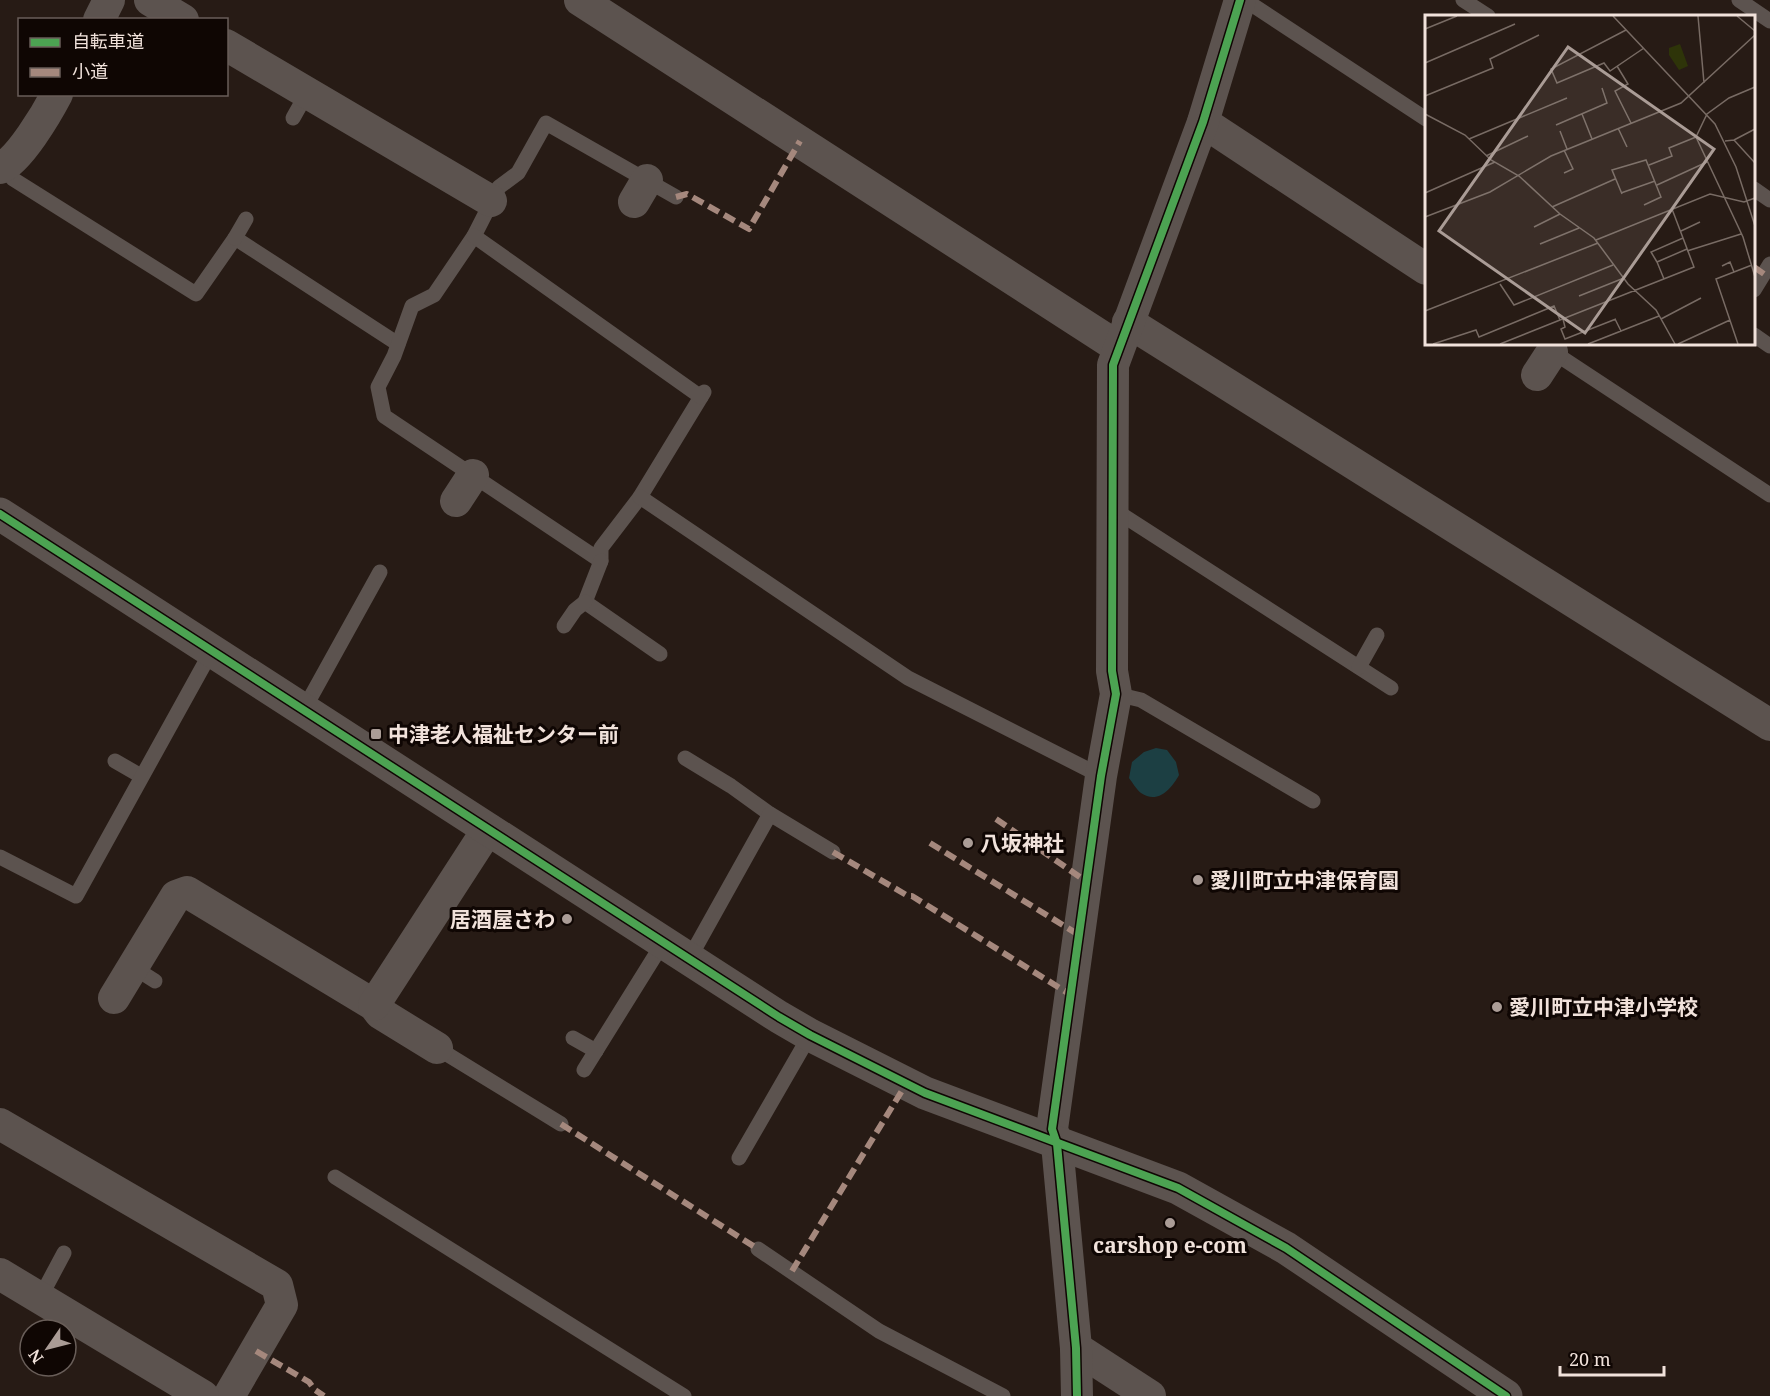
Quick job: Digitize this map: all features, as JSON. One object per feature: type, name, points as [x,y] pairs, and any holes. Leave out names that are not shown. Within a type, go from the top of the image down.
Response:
[{"type":"street","points":[[100,18],[110,0]]},
{"type":"street","points":[[150,0],[180,18]]},
{"type":"street","points":[[580,0],[1123,335],[1770,725]]},
{"type":"street","points":[[1077,1396],[1076,1348],[1057,1144],[1052,1129],[1101,776],[1116,694],[1112,671],[1113,365],[1203,122],[1240,0]]},
{"type":"street","points":[[228,47],[300,105],[491,201]]},
{"type":"street","points":[[2,167],[7,165],[27,142],[56,96]]},
{"type":"street","points":[[1203,122],[1425,268]]},
{"type":"street","points":[[456,501],[473,475]]},
{"type":"street","points":[[0,514],[778,1017],[925,1093],[1178,1188],[1286,1248],[1506,1396]]},
{"type":"street","points":[[374,1005],[488,829]]},
{"type":"street","points":[[114,998],[144,974],[176,897],[187,892],[374,1005],[380,1013],[437,1048]]},
{"type":"street","points":[[0,1124],[277,1285],[282,1305],[229,1396]]},
{"type":"street","points":[[0,1274],[204,1396]]},
{"type":"street","points":[[1076,1348],[1150,1396]]},
{"type":"lane","points":[[1245,0],[1425,118]]},
{"type":"lane","points":[[1463,0],[1486,15]]},
{"type":"lane","points":[[1739,0],[1770,21]]},
{"type":"lane","points":[[601,561],[384,416],[378,387],[412,306],[434,295],[474,236],[499,187],[518,173],[546,123],[640,191],[676,197]]},
{"type":"lane","points":[[2,167],[13,179],[196,294],[246,219]]},
{"type":"lane","points":[[1755,190],[1770,200]]},
{"type":"lane","points":[[474,236],[703,394],[640,497],[601,548],[601,561],[585,602],[574,610],[564,626]]},
{"type":"lane","points":[[235,238],[398,344]]},
{"type":"lane","points":[[1755,288],[1770,264]]},
{"type":"lane","points":[[1755,336],[1770,346]]},
{"type":"lane","points":[[1543,357],[1770,495]]},
{"type":"lane","points":[[640,497],[908,678],[1101,776]]},
{"type":"lane","points":[[1113,509],[1391,688]]},
{"type":"lane","points":[[303,711],[380,572]]},
{"type":"lane","points":[[585,602],[660,654]]},
{"type":"lane","points":[[1359,667],[1377,635]]},
{"type":"lane","points":[[0,857],[76,896],[211,652]]},
{"type":"lane","points":[[1116,694],[1141,700],[1313,801]]},
{"type":"lane","points":[[685,758],[833,852]]},
{"type":"lane","points":[[115,761],[141,776]]},
{"type":"lane","points":[[584,1070],[596,1051],[676,951],[770,814]]},
{"type":"lane","points":[[739,1158],[810,1035]]},
{"type":"lane","points":[[573,1038],[596,1051]]},
{"type":"lane","points":[[437,1048],[561,1124]]},
{"type":"lane","points":[[335,1178],[684,1396]]},
{"type":"lane","points":[[758,1249],[879,1331],[1003,1396]]},
{"type":"lane","points":[[40,1298],[64,1253]]},
{"type":"water","points":[[1156,748],[1167,750],[1176,762],[1179,775],[1168,790],[1153,797],[1141,793],[1129,778],[1132,762],[1144,752]]},
{"type":"marked path","points":[[676,197],[687,194],[749,229],[800,141]]},
{"type":"marked path","points":[[1755,268],[1764,274]]},
{"type":"marked path","points":[[996,819],[1087,882]]},
{"type":"marked path","points":[[930,843],[1079,935]]},
{"type":"marked path","points":[[833,852],[908,896],[912,896],[1071,995]]},
{"type":"marked path","points":[[792,1271],[906,1084]]},
{"type":"marked path","points":[[561,1124],[758,1249]]},
{"type":"marked path","points":[[256,1351],[309,1382],[324,1396]]},
{"type":"cycle path","points":[[1077,1396],[1076,1348],[1057,1144],[1052,1129],[1101,776],[1116,694],[1112,671],[1113,365],[1203,122],[1240,0]]},
{"type":"cycle path","points":[[0,514],[779,1017],[925,1093],[1178,1188],[1286,1248],[1506,1396]]},
{"type":"place","name":"中津老人福祉センター前","points":[[376,734]]},
{"type":"place","name":"八坂神社","points":[[968,843]]},
{"type":"place","name":"愛川町立中津保育園","points":[[1198,880]]},
{"type":"place","name":"居酒屋さわ","points":[[567,919]]},
{"type":"place","name":"愛川町立中津小学校","points":[[1497,1007]]},
{"type":"place","name":"carshop e-com","points":[[1170,1223]]}]
